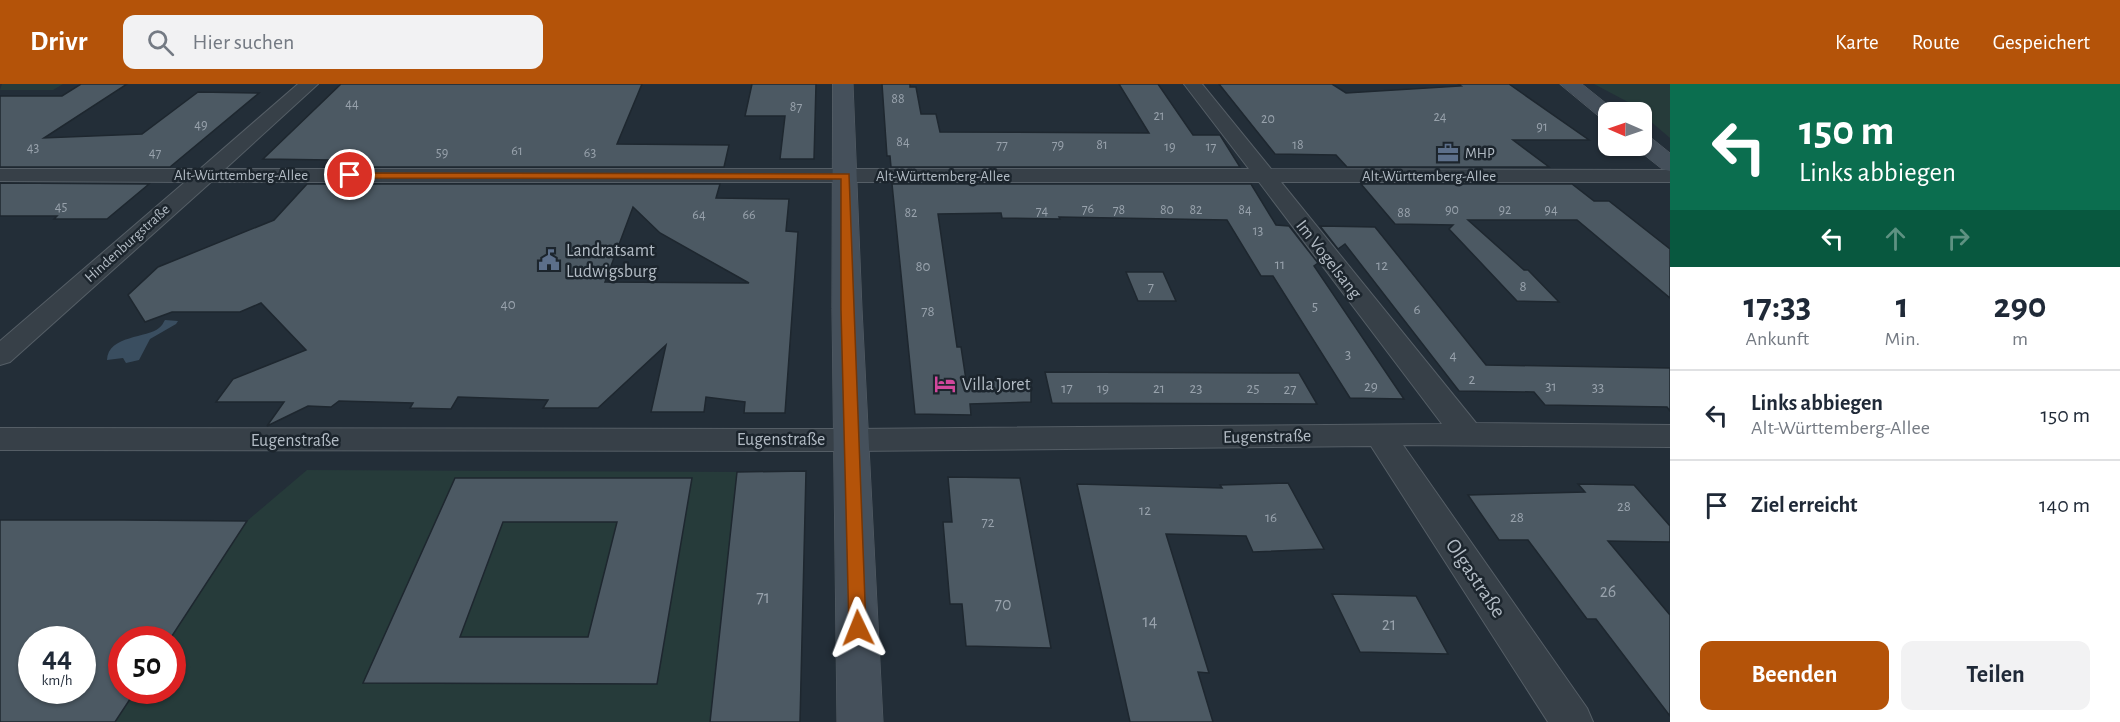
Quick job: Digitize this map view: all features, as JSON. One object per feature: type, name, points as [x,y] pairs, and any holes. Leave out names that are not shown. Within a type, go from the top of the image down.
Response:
[{"type":"main road","points":[[843,84],[847,309],[860,722]]},
{"type":"main road","points":[[1570,84],[1598,106]]},
{"type":"main road","points":[[1652,150],[1670,164]]},
{"type":"street","name":"Hindenburgstraße","points":[[0,356],[309,84]]},
{"type":"street","name":"Im Vogelsang","points":[[1192,84],[1467,434]]},
{"type":"street","name":"Alt-Württemberg-Allee","points":[[0,175],[1670,176]]},
{"type":"street","name":"Eugenstraße","points":[[0,439],[852,440],[1467,434],[1670,436]]},
{"type":"street","name":"Olgastraße","points":[[1380,435],[1572,722]]},
{"type":"green space","points":[[2,84],[63,84],[53,90],[0,90]]},
{"type":"green space","points":[[1594,84],[1670,84],[1670,138],[1652,123],[1652,102],[1628,102]]},
{"type":"green space","points":[[307,470],[737,472],[710,722],[115,722],[127,704],[186,704],[186,626],[178,626],[247,521]]},
{"type":"water","points":[[165,320],[178,321],[150,339],[139,360],[126,363],[123,358],[107,360],[114,346],[129,338],[154,331]]},
{"type":"building","points":[[81,84],[127,84],[44,138],[142,134],[198,92],[259,93],[170,167],[0,167],[0,96],[62,96]]},
{"type":"building","points":[[341,84],[642,84],[617,144],[729,145],[724,167],[324,167],[330,160],[263,159]]},
{"type":"building","points":[[752,84],[816,84],[814,159],[780,159],[785,116],[745,116]]},
{"type":"building","points":[[882,84],[910,84],[910,87],[916,87],[921,114],[936,114],[940,132],[1149,133],[1119,84],[1158,84],[1193,135],[1220,135],[1240,167],[891,167],[890,156],[887,156]]},
{"type":"building","points":[[1219,84],[1332,84],[1346,93],[1461,86],[1458,84],[1509,84],[1589,140],[1513,140],[1549,167],[1347,167],[1336,155],[1275,154]]},
{"type":"building","points":[[0,183],[149,184],[107,219],[54,219],[57,216],[0,216]]},
{"type":"building","points":[[307,184],[720,184],[716,198],[789,199],[786,231],[798,232],[785,413],[744,413],[745,402],[706,397],[704,412],[651,412],[666,345],[598,408],[543,408],[548,400],[458,397],[451,409],[410,408],[413,403],[339,401],[331,407],[308,406],[267,426],[284,402],[216,402],[233,379],[306,350],[261,303],[240,312],[172,312],[145,322],[128,295],[158,267],[274,220]],"holes":[[[633,207],[660,233],[749,283],[605,282]]]},
{"type":"building","points":[[892,184],[1251,184],[1276,225],[1289,226],[1318,263],[1314,266],[1404,399],[1350,398],[1273,276],[1261,276],[1227,220],[1002,218],[1001,213],[938,214],[957,347],[961,347],[966,380],[1031,380],[1031,402],[970,404],[971,415],[915,414]]},
{"type":"building","points":[[1361,184],[1572,184],[1594,201],[1609,201],[1670,249],[1670,298],[1577,220],[1468,220],[1524,270],[1528,270],[1559,302],[1517,301],[1449,229],[1453,225],[1395,224]]},
{"type":"building","points":[[1320,226],[1375,227],[1486,365],[1670,368],[1670,411],[1667,407],[1545,405],[1534,392],[1459,391],[1345,244],[1338,249]]},
{"type":"building","points":[[1126,272],[1163,272],[1176,301],[1138,301]]},
{"type":"building","points":[[1045,372],[1299,373],[1317,404],[1052,403]]},
{"type":"building","points":[[806,471],[800,722],[710,722],[737,472]]},
{"type":"building","points":[[948,477],[1020,478],[1051,648],[966,646],[962,604],[950,604],[943,522],[952,522]]},
{"type":"building","points":[[455,478],[692,478],[657,684],[363,683]],"holes":[[[503,522],[617,522],[588,637],[460,637]]]},
{"type":"building","points":[[1288,483],[1324,549],[1253,552],[1246,536],[1166,534],[1209,673],[1198,672],[1213,722],[1130,722],[1077,484],[1222,488],[1220,485]]},
{"type":"building","points":[[1578,484],[1634,485],[1670,526],[1670,542],[1608,541],[1670,615],[1670,716],[1596,619],[1587,619],[1528,540],[1499,540],[1468,495],[1585,492]]},
{"type":"building","points":[[0,520],[247,521],[178,626],[108,626],[108,704],[127,704],[115,722],[0,722]]},
{"type":"building","points":[[1332,594],[1416,596],[1448,654],[1360,652]]},
{"type":"place","name":"MHP","points":[[1448,153]]},
{"type":"place","name":"Landratsamt Ludwigsburg","points":[[549,260]]},
{"type":"place","name":"Villa Joret","points":[[945,384]]},
{"type":"route","points":[[350,175],[846,176],[847,309],[858,628]]}]
